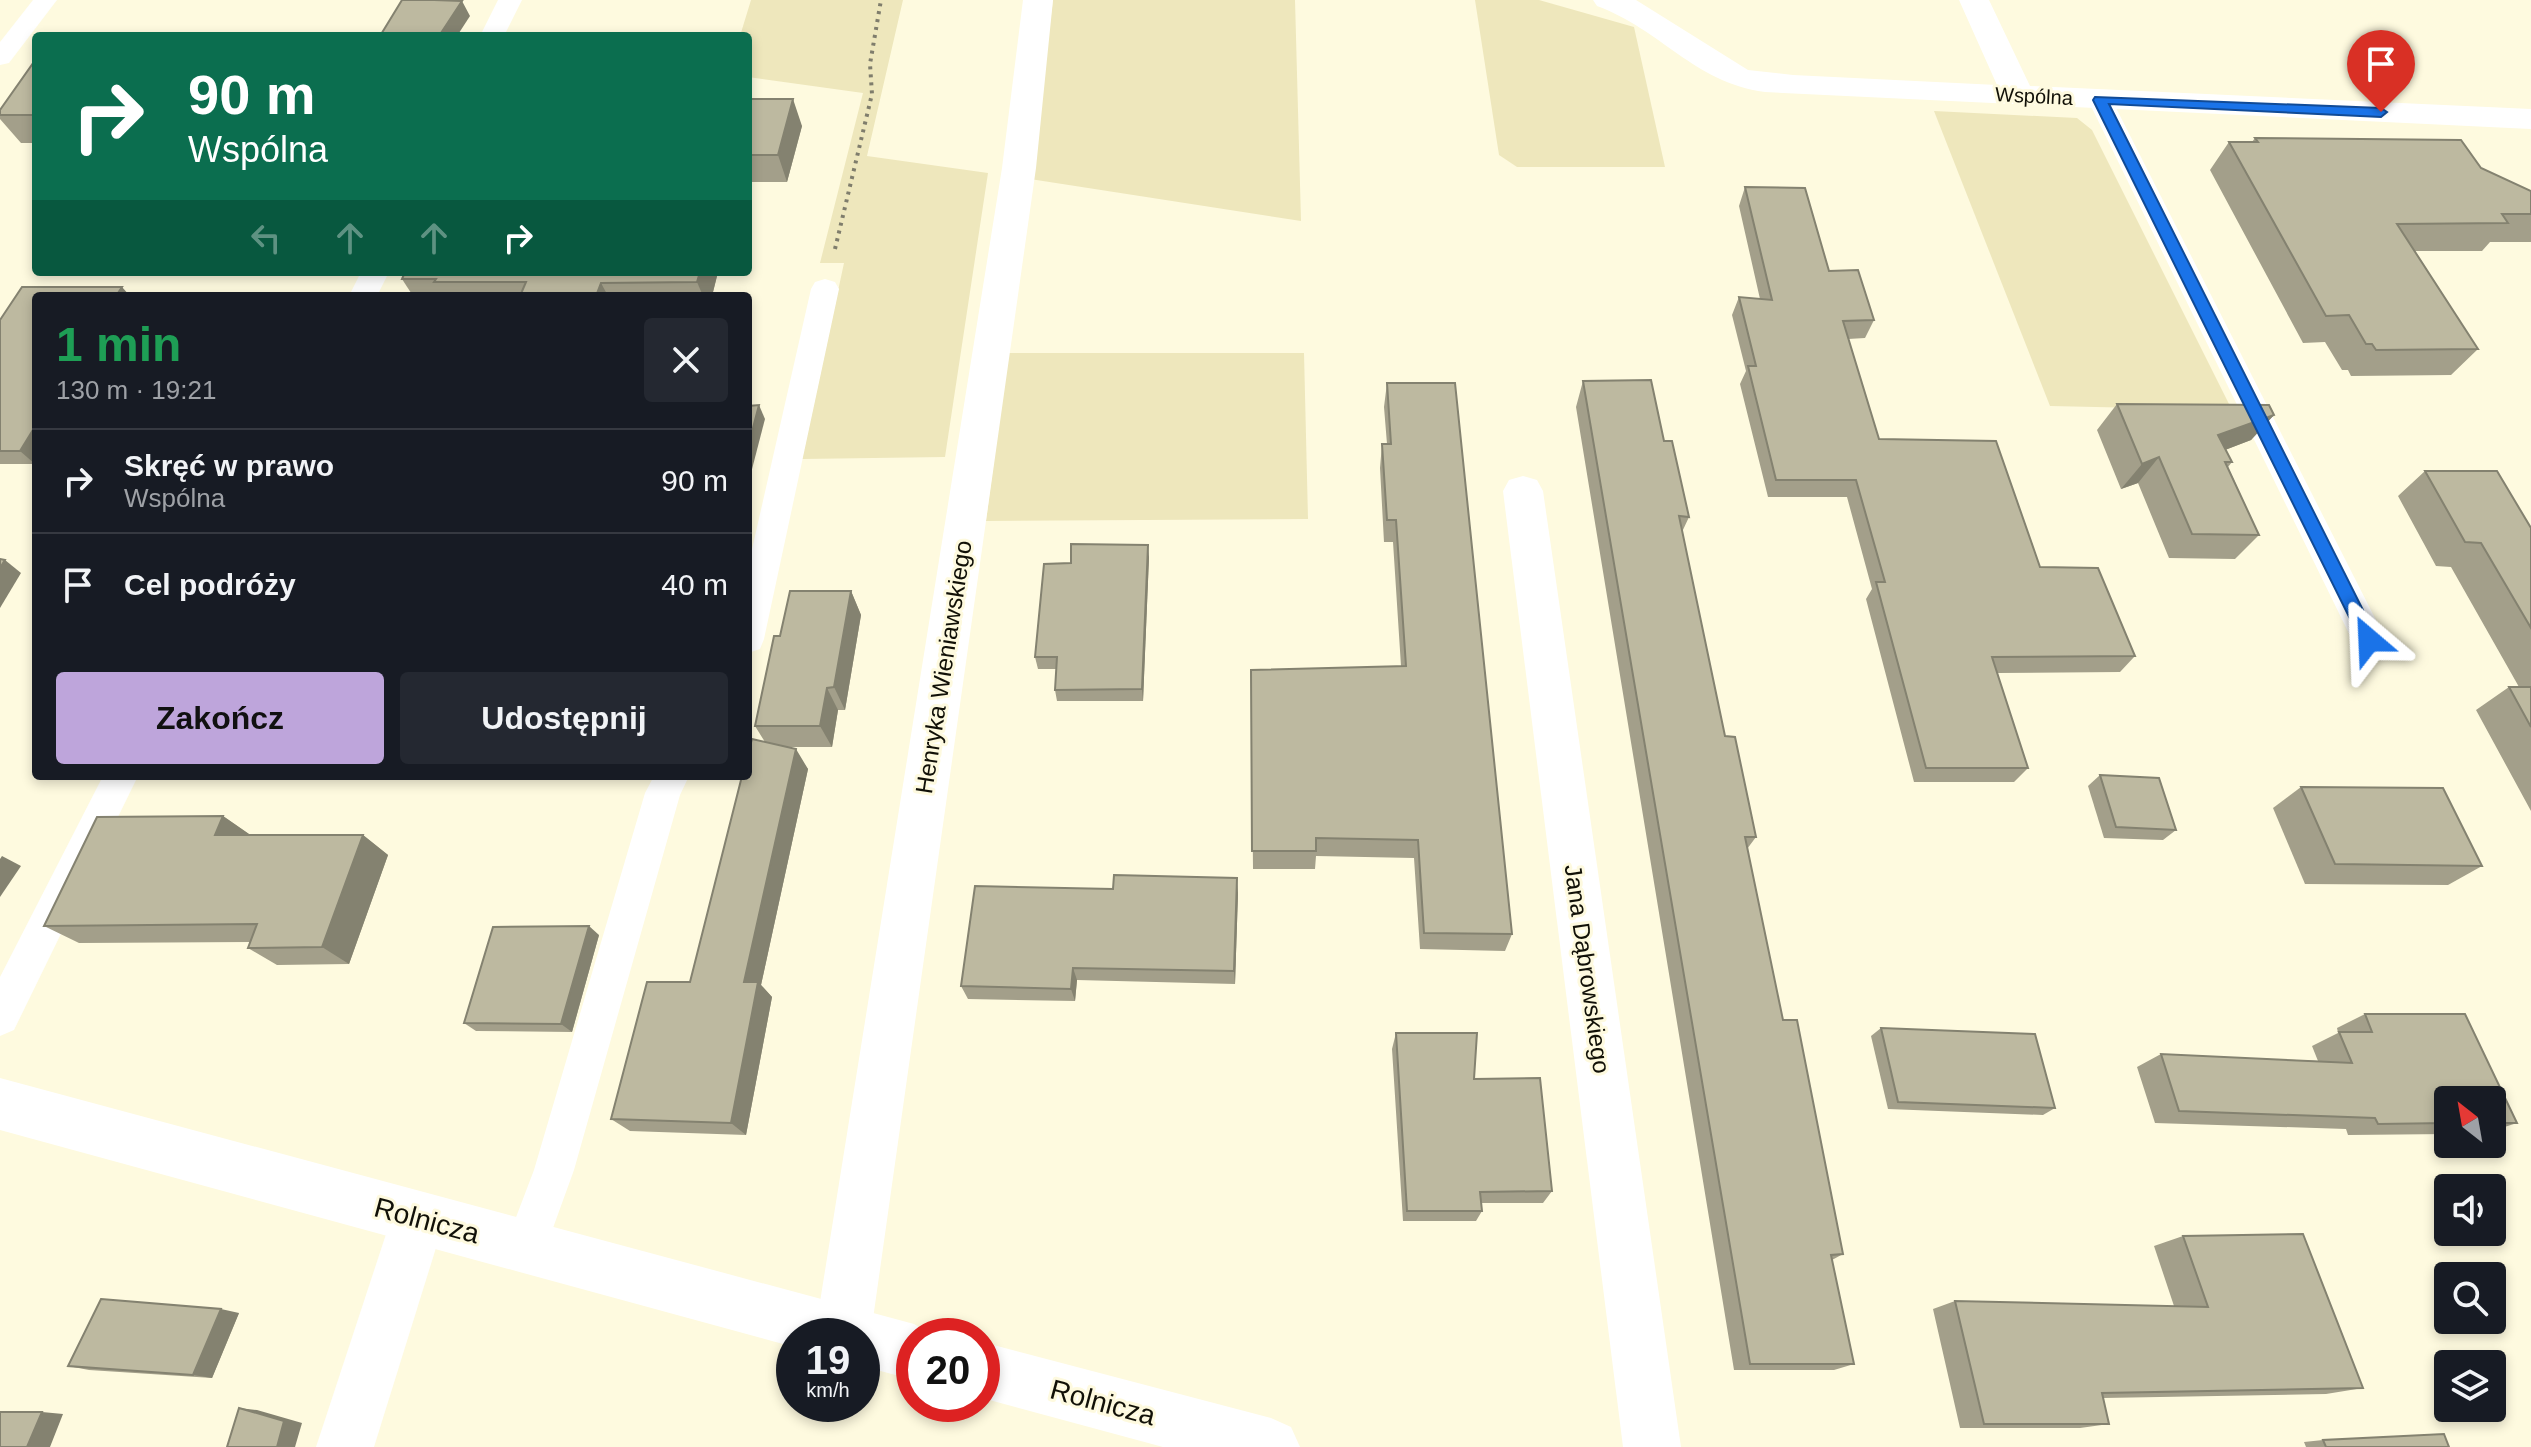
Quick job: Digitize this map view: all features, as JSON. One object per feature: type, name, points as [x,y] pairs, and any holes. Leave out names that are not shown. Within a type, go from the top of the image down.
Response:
[{"type":"street","name":"Henryka Wieniawskiego","points":[[856,1318],[1016,184],[1038,0]]},
{"type":"street","name":"Wspólna","points":[[1608,0],[1661,25],[1721,70],[1745,79],[1793,85],[2531,119]]},
{"type":"street","points":[[1974,0],[2018,95]]},
{"type":"street","name":"Jana Dąbrowskiego","points":[[1523,491],[1652,1447]]},
{"type":"street","name":"Rolnicza","points":[[0,1104],[788,1318]]},
{"type":"street","points":[[345,1447],[418,1219]]},
{"type":"street","name":"Rolnicza","points":[[1000,1375],[1214,1440],[1271,1447]]},
{"type":"lane","points":[[0,58],[45,0]]},
{"type":"lane","points":[[494,32],[510,0]]},
{"type":"lane","points":[[2100,100],[2369,640]]},
{"type":"lane","points":[[752,621],[825,289]]},
{"type":"lane","points":[[0,1017],[119,780]]},
{"type":"lane","points":[[526,1246],[554,1170],[663,793],[670,780]]},
{"type":"path","points":[[825,289],[872,94],[870,64],[881,0]]},
{"type":"shaded area","points":[[751,0],[903,0],[867,156],[988,173],[945,457],[802,459],[844,263],[820,263],[863,93],[752,78],[752,32],[741,32]]},
{"type":"shaded area","points":[[1053,0],[1295,0],[1301,221],[1030,179]]},
{"type":"shaded area","points":[[1475,0],[1539,0],[1634,27],[1665,167],[1517,167],[1499,155]]},
{"type":"shaded area","points":[[1934,111],[2077,118],[2092,130],[2232,410],[2050,406]]},
{"type":"shaded area","points":[[1008,353],[1304,353],[1308,519],[986,521]]},
{"type":"building","points":[[402,0],[462,1],[442,32],[382,32]]},
{"type":"building","points":[[32,65],[32,115],[0,115],[0,110]]},
{"type":"building","points":[[752,99],[793,99],[778,155],[752,155]]},
{"type":"building","points":[[2255,138],[2461,140],[2481,168],[2531,191],[2531,214],[2502,214],[2508,223],[2397,224],[2478,349],[2376,350],[2372,344],[2366,344],[2349,315],[2326,316],[2229,142],[2258,142]]},
{"type":"building","points":[[1745,187],[1805,188],[1829,271],[1858,270],[1874,320],[1843,321],[1879,439],[1996,441],[2040,567],[2098,568],[2135,656],[1992,657],[2028,768],[1926,768],[1876,582],[1885,582],[1856,480],[1776,480],[1748,366],[1756,366],[1739,297],[1772,300]]},
{"type":"building","points":[[403,276],[699,276],[697,282],[601,283],[598,292],[522,292],[526,282],[402,279]]},
{"type":"building","points":[[22,287],[122,287],[119,292],[32,292],[32,432],[20,451],[0,451],[0,320]]},
{"type":"building","points":[[1651,380],[1664,441],[1672,441],[1689,517],[1679,516],[1725,736],[1735,737],[1756,837],[1745,837],[1783,1020],[1797,1020],[1843,1254],[1831,1255],[1854,1364],[1750,1364],[1583,381]]},
{"type":"building","points":[[1387,383],[1455,383],[1512,934],[1424,933],[1418,840],[1316,838],[1316,851],[1252,851],[1251,670],[1406,666],[1396,520],[1387,520],[1382,444],[1391,444]]},
{"type":"building","points":[[2117,404],[2269,405],[2274,415],[2218,435],[2232,462],[2225,462],[2259,535],[2192,534],[2159,457],[2142,464]]},
{"type":"building","points":[[759,405],[752,432],[752,406]]},
{"type":"building","points":[[2425,471],[2497,471],[2531,528],[2531,628],[2481,543],[2465,542]]},
{"type":"building","points":[[1071,544],[1148,545],[1142,689],[1055,690],[1057,657],[1035,657],[1044,564],[1071,563]]},
{"type":"building","points":[[790,591],[851,591],[834,687],[827,688],[820,726],[755,726],[774,636],[780,636]]},
{"type":"building","points":[[2509,687],[2531,687],[2531,727]]},
{"type":"building","points":[[752,739],[796,749],[744,982],[758,982],[731,1123],[611,1119],[647,982],[690,982],[741,780],[752,780]]},
{"type":"building","points":[[2100,775],[2159,778],[2176,830],[2116,827]]},
{"type":"building","points":[[2301,787],[2443,788],[2482,866],[2335,864]]},
{"type":"building","points":[[223,816],[215,835],[363,835],[322,947],[248,948],[257,924],[44,926],[97,817]]},
{"type":"building","points":[[1114,875],[1237,878],[1234,971],[1073,968],[1071,989],[961,986],[975,886],[1113,889]]},
{"type":"building","points":[[589,926],[561,1024],[464,1023],[493,927]]},
{"type":"building","points":[[2365,1014],[2465,1014],[2499,1086],[2434,1086],[2434,1123],[2378,1124],[2375,1118],[2179,1111],[2161,1054],[2352,1063],[2339,1032],[2372,1032]]},
{"type":"building","points":[[1881,1028],[2035,1034],[2055,1108],[1898,1102]]},
{"type":"building","points":[[1396,1033],[1477,1033],[1474,1079],[1540,1078],[1552,1191],[1480,1192],[1482,1211],[1407,1211]]},
{"type":"building","points":[[2506,1100],[2517,1123],[2506,1123]]},
{"type":"building","points":[[2303,1234],[2363,1388],[2102,1393],[2109,1424],[1984,1424],[1955,1301],[2208,1307],[2183,1236]]},
{"type":"building","points":[[101,1299],[221,1309],[193,1375],[68,1366]]},
{"type":"building","points":[[239,1408],[284,1421],[277,1447],[227,1447]]},
{"type":"building","points":[[0,1412],[42,1412],[27,1447],[0,1447]]},
{"type":"building","points":[[2444,1434],[2449,1447],[2326,1447],[2323,1440]]},
{"type":"route","points":[[2369,640],[2100,100],[2381,112]]}]
